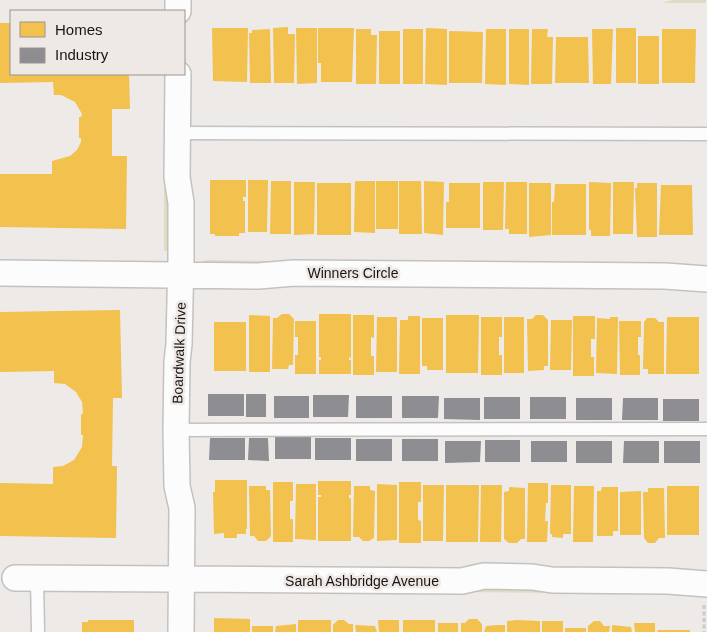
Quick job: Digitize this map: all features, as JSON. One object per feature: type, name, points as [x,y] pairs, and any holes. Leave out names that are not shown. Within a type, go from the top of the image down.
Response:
[{"type":"street","name":"Boardwalk Drive","points":[[178,75],[177,177],[181,203],[181,276],[179,344],[176,362],[176,430],[177,486],[182,508],[181,632]]},
{"type":"street","name":"Winners Circle","points":[[0,273],[181,276],[258,276],[294,273],[333,273],[665,276],[707,279]]},
{"type":"street","name":"Sarah Ashbridge Avenue","points":[[26,579],[462,581],[484,576],[532,576],[552,580],[668,581],[706,590]]},
{"type":"lane","points":[[177,133],[707,134]]},
{"type":"lane","points":[[176,430],[707,428]]},
{"type":"lane","points":[[26,579],[38,632]]},
{"type":"path","points":[[704,632],[706,590]]},
{"type":"shaded area","points":[[672,0],[706,0],[706,3],[662,3]]},
{"type":"shaded area","points":[[164,187],[170,208],[169,251],[164,251]]},
{"type":"shaded area","points":[[205,260],[272,261],[259,265],[208,264],[204,262]]},
{"type":"shaded area","points":[[484,586],[530,587],[549,593],[469,592]]},
{"type":"building: Homes","points":[[0,23],[10,23],[10,75],[129,75],[130,109],[112,109],[112,156],[127,156],[126,229],[0,227],[0,174],[52,174],[52,161],[70,156],[77,150],[81,142],[81,138],[79,138],[79,117],[82,114],[75,102],[61,95],[54,95],[53,82],[0,83]]},
{"type":"building: Homes","points":[[288,27],[288,34],[295,34],[294,83],[274,83],[273,28]]},
{"type":"building: Homes","points":[[212,28],[248,28],[247,82],[213,81]]},
{"type":"building: Homes","points":[[296,28],[317,28],[317,83],[297,84]]},
{"type":"building: Homes","points":[[318,28],[354,28],[352,82],[321,82],[321,63],[318,63]]},
{"type":"building: Homes","points":[[426,28],[447,29],[447,85],[425,84]]},
{"type":"building: Homes","points":[[616,28],[636,28],[636,83],[616,83]]},
{"type":"building: Homes","points":[[270,29],[271,83],[250,83],[249,33],[252,33],[252,30]]},
{"type":"building: Homes","points":[[356,29],[371,29],[371,35],[377,35],[376,84],[356,84]]},
{"type":"building: Homes","points":[[403,29],[423,29],[423,84],[403,84]]},
{"type":"building: Homes","points":[[486,29],[506,29],[506,85],[485,84]]},
{"type":"building: Homes","points":[[509,29],[529,29],[529,85],[509,84]]},
{"type":"building: Homes","points":[[532,29],[548,29],[547,37],[553,37],[552,84],[531,84]]},
{"type":"building: Homes","points":[[592,29],[613,29],[611,84],[593,84]]},
{"type":"building: Homes","points":[[662,29],[696,29],[695,83],[662,83]]},
{"type":"building: Homes","points":[[379,31],[400,31],[400,84],[379,84]]},
{"type":"building: Homes","points":[[449,31],[483,32],[482,83],[449,83]]},
{"type":"building: Homes","points":[[638,36],[659,36],[659,84],[638,84]]},
{"type":"building: Homes","points":[[556,37],[588,37],[589,83],[555,83]]},
{"type":"building: Homes","points":[[210,180],[246,180],[246,197],[243,197],[243,201],[245,201],[245,233],[239,233],[239,236],[215,236],[215,234],[210,234]]},
{"type":"building: Homes","points":[[248,180],[268,180],[267,232],[248,232]]},
{"type":"building: Homes","points":[[271,181],[291,181],[291,234],[270,234]]},
{"type":"building: Homes","points":[[355,181],[375,181],[375,233],[354,232]]},
{"type":"building: Homes","points":[[376,181],[398,181],[398,229],[376,229]]},
{"type":"building: Homes","points":[[399,181],[421,181],[422,234],[399,234]]},
{"type":"building: Homes","points":[[424,181],[444,182],[443,235],[424,233]]},
{"type":"building: Homes","points":[[294,182],[315,182],[314,234],[294,235]]},
{"type":"building: Homes","points":[[483,182],[504,182],[503,230],[483,230]]},
{"type":"building: Homes","points":[[506,182],[527,182],[527,234],[509,234],[509,229],[505,229]]},
{"type":"building: Homes","points":[[589,182],[611,183],[610,236],[591,236],[591,230],[589,230]]},
{"type":"building: Homes","points":[[613,182],[634,182],[633,234],[613,234]]},
{"type":"building: Homes","points":[[317,183],[351,183],[351,235],[317,235]]},
{"type":"building: Homes","points":[[449,183],[480,183],[480,228],[446,228],[446,202],[449,202]]},
{"type":"building: Homes","points":[[529,183],[551,183],[551,235],[529,237]]},
{"type":"building: Homes","points":[[637,183],[657,183],[657,237],[637,237],[635,188],[637,188]]},
{"type":"building: Homes","points":[[555,184],[586,184],[586,235],[552,235],[552,202],[554,202]]},
{"type":"building: Homes","points":[[661,185],[692,185],[693,235],[659,235]]},
{"type":"building: Homes","points":[[120,310],[122,398],[113,398],[112,466],[117,466],[116,538],[0,536],[0,483],[53,484],[53,467],[63,466],[74,460],[82,447],[81,414],[83,414],[82,402],[76,392],[65,384],[54,383],[54,371],[0,372],[0,312]]},
{"type":"building: Homes","points":[[282,314],[289,314],[294,319],[293,365],[289,365],[288,369],[272,369],[273,318],[277,318]]},
{"type":"building: Homes","points":[[319,314],[351,314],[351,358],[349,357],[349,360],[351,360],[351,374],[319,374],[319,360],[321,360],[321,357],[319,357]]},
{"type":"building: Homes","points":[[249,315],[270,316],[270,372],[249,372]]},
{"type":"building: Homes","points":[[353,315],[374,315],[374,338],[371,337],[371,356],[374,356],[374,375],[353,375]]},
{"type":"building: Homes","points":[[446,315],[479,315],[478,373],[446,373]]},
{"type":"building: Homes","points":[[536,315],[543,315],[548,320],[548,366],[544,366],[544,370],[528,371],[527,319],[532,319]]},
{"type":"building: Homes","points":[[408,316],[420,316],[420,374],[399,374],[400,320],[408,320]]},
{"type":"building: Homes","points":[[573,316],[595,316],[595,339],[591,339],[591,357],[594,357],[594,376],[573,376]]},
{"type":"building: Homes","points":[[377,317],[397,317],[397,372],[376,372]]},
{"type":"building: Homes","points":[[481,317],[502,317],[502,337],[499,337],[499,355],[502,355],[502,375],[481,375]]},
{"type":"building: Homes","points":[[504,317],[524,317],[524,373],[504,373]]},
{"type":"building: Homes","points":[[610,317],[618,317],[617,374],[596,373],[597,318],[610,319]]},
{"type":"building: Homes","points":[[667,317],[699,317],[699,374],[666,374]]},
{"type":"building: Homes","points":[[422,318],[443,318],[443,370],[427,370],[427,366],[422,366]]},
{"type":"building: Homes","points":[[647,318],[655,318],[659,322],[664,322],[664,374],[648,374],[648,369],[643,369],[644,322]]},
{"type":"building: Homes","points":[[551,320],[572,320],[571,370],[550,370]]},
{"type":"building: Homes","points":[[295,321],[316,321],[316,374],[295,374],[295,355],[298,355],[298,337],[295,337]]},
{"type":"building: Homes","points":[[619,321],[641,321],[641,337],[638,337],[640,375],[620,375]]},
{"type":"building: Homes","points":[[214,322],[246,322],[246,371],[214,371]]},
{"type":"building: Homes","points":[[215,480],[247,480],[246,534],[237,534],[237,538],[224,538],[224,533],[214,534],[213,492],[215,492]]},
{"type":"building: Homes","points":[[318,481],[351,481],[351,495],[349,495],[349,498],[351,498],[351,541],[318,541],[318,497],[321,497],[321,495],[318,495]]},
{"type":"building: Homes","points":[[273,482],[293,482],[293,501],[290,501],[290,519],[293,519],[293,542],[273,542]]},
{"type":"building: Homes","points":[[399,482],[421,482],[421,502],[418,502],[418,520],[421,521],[421,543],[399,543]]},
{"type":"building: Homes","points":[[528,483],[548,483],[548,503],[546,503],[545,521],[548,521],[547,542],[527,542]]},
{"type":"building: Homes","points":[[296,484],[316,484],[316,540],[295,539]]},
{"type":"building: Homes","points":[[377,484],[397,485],[397,540],[377,541]]},
{"type":"building: Homes","points":[[423,485],[444,485],[443,541],[423,541]]},
{"type":"building: Homes","points":[[446,485],[479,485],[478,542],[446,542]]},
{"type":"building: Homes","points":[[481,485],[502,485],[501,542],[480,542]]},
{"type":"building: Homes","points":[[551,485],[571,485],[571,534],[563,534],[563,538],[552,537],[552,534],[550,534]]},
{"type":"building: Homes","points":[[249,486],[266,486],[266,490],[270,490],[271,536],[266,541],[258,541],[254,536],[250,536]]},
{"type":"building: Homes","points":[[354,486],[370,486],[370,490],[375,491],[374,538],[369,541],[353,537]]},
{"type":"building: Homes","points":[[574,486],[594,486],[593,542],[573,542]]},
{"type":"building: Homes","points":[[667,486],[699,486],[699,535],[667,535]]},
{"type":"building: Homes","points":[[509,487],[525,488],[525,539],[521,539],[517,543],[509,543],[504,539],[504,492],[509,491]]},
{"type":"building: Homes","points":[[602,487],[618,487],[618,531],[613,531],[613,536],[597,536],[597,491],[601,491]]},
{"type":"building: Homes","points":[[648,488],[664,488],[665,538],[659,538],[655,543],[648,543],[644,538],[643,492],[648,492]]},
{"type":"building: Homes","points":[[641,491],[641,535],[620,535],[620,492]]},
{"type":"building: Homes","points":[[214,618],[250,619],[250,632],[214,632]]},
{"type":"building: Homes","points":[[469,619],[477,619],[482,624],[482,632],[461,632],[461,623],[465,623]]},
{"type":"building: Homes","points":[[88,620],[134,620],[134,632],[82,632],[82,622],[88,622]]},
{"type":"building: Homes","points":[[298,620],[331,620],[331,632],[298,632]]},
{"type":"building: Homes","points":[[338,620],[344,620],[349,624],[353,624],[353,632],[333,632],[333,625]]},
{"type":"building: Homes","points":[[378,620],[399,620],[399,632],[379,632]]},
{"type":"building: Homes","points":[[403,620],[435,620],[435,632],[403,632]]},
{"type":"building: Homes","points":[[507,621],[540,621],[540,632],[507,632]]},
{"type":"building: Homes","points":[[542,621],[563,621],[563,632],[542,632]]},
{"type":"building: Homes","points":[[594,621],[600,621],[604,626],[610,626],[609,632],[588,632],[588,626]]},
{"type":"building: Homes","points":[[438,623],[458,623],[458,632],[438,632]]},
{"type":"building: Homes","points":[[634,623],[655,623],[655,632],[635,632]]},
{"type":"building: Homes","points":[[296,624],[296,632],[275,632],[276,626]]},
{"type":"building: Homes","points":[[355,625],[375,626],[377,632],[356,632]]},
{"type":"building: Homes","points":[[505,625],[505,632],[484,632],[486,626]]},
{"type":"building: Homes","points":[[612,625],[631,627],[632,632],[612,632]]},
{"type":"building: Homes","points":[[252,626],[273,626],[273,632],[252,632]]},
{"type":"building: Homes","points":[[565,628],[586,628],[586,632],[565,632]]},
{"type":"building: Homes","points":[[658,630],[690,630],[690,632],[657,632]]},
{"type":"building: Industry","points":[[208,394],[244,394],[244,416],[208,416]]},
{"type":"building: Industry","points":[[246,394],[266,394],[266,417],[246,417]]},
{"type":"building: Industry","points":[[313,395],[349,395],[348,417],[313,417]]},
{"type":"building: Industry","points":[[274,396],[309,396],[309,418],[274,418]]},
{"type":"building: Industry","points":[[356,396],[392,396],[392,418],[356,418]]},
{"type":"building: Industry","points":[[402,396],[439,396],[438,418],[402,418]]},
{"type":"building: Industry","points":[[484,397],[520,397],[520,419],[484,419]]},
{"type":"building: Industry","points":[[530,397],[566,397],[566,419],[530,419]]},
{"type":"building: Industry","points":[[444,398],[480,398],[480,420],[444,419]]},
{"type":"building: Industry","points":[[576,398],[612,398],[612,420],[576,420]]},
{"type":"building: Industry","points":[[623,398],[658,398],[658,420],[622,420]]},
{"type":"building: Industry","points":[[663,399],[699,399],[699,421],[663,421]]},
{"type":"building: Industry","points":[[275,437],[311,437],[311,459],[275,459]]},
{"type":"building: Industry","points":[[210,438],[245,438],[245,460],[209,460]]},
{"type":"building: Industry","points":[[249,438],[268,438],[269,461],[248,460]]},
{"type":"building: Industry","points":[[315,438],[351,438],[351,460],[315,460]]},
{"type":"building: Industry","points":[[356,439],[392,439],[392,461],[356,461]]},
{"type":"building: Industry","points":[[402,439],[438,439],[438,461],[402,461]]},
{"type":"building: Industry","points":[[485,440],[520,440],[520,462],[485,462]]},
{"type":"building: Industry","points":[[445,441],[481,441],[480,462],[445,463]]},
{"type":"building: Industry","points":[[531,441],[567,441],[567,462],[531,462]]},
{"type":"building: Industry","points":[[576,441],[612,441],[612,463],[576,463]]},
{"type":"building: Industry","points":[[624,441],[659,441],[659,463],[623,463]]},
{"type":"building: Industry","points":[[664,441],[700,441],[700,463],[664,463]]}]
